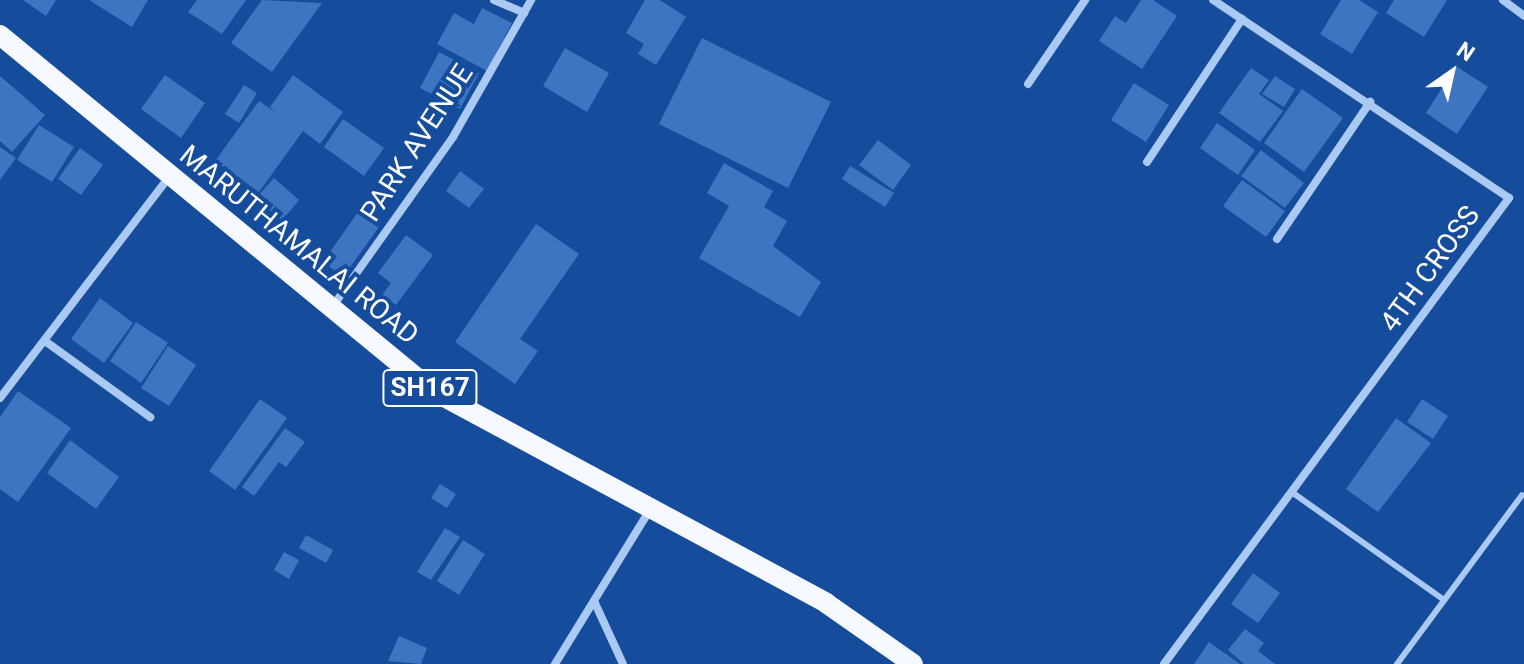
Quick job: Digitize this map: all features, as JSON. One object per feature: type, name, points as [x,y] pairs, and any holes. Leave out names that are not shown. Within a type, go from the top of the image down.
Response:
[{"type":"main road","name":"MARUTHAMALAI ROAD","points":[[0,35],[433,391],[826,603],[913,664]]},
{"type":"street","points":[[494,0],[524,13]]},
{"type":"street","name":"PARK AVENUE","points":[[332,306],[453,137],[531,0]]},
{"type":"street","points":[[1028,84],[1085,0]]},
{"type":"street","name":"4TH CROSS","points":[[1213,0],[1370,102],[1509,198],[1293,493]]},
{"type":"street","points":[[1503,0],[1524,16]]},
{"type":"street","points":[[1147,162],[1242,19]]},
{"type":"street","points":[[1277,239],[1370,102]]},
{"type":"street","points":[[0,398],[169,177]]},
{"type":"street","points":[[45,341],[150,417]]},
{"type":"street","points":[[1164,664],[1293,493]]},
{"type":"street","points":[[555,664],[651,508]]},
{"type":"street","points":[[594,601],[623,664]]},
{"type":"lane","points":[[1293,493],[1444,600]]},
{"type":"lane","points":[[1397,664],[1522,495]]},
{"type":"building","points":[[23,0],[56,0],[46,16]]},
{"type":"building","points":[[89,0],[148,0],[132,27]]},
{"type":"building","points":[[197,0],[246,0],[222,34],[188,12]]},
{"type":"building","points":[[262,0],[322,3],[272,72],[231,43]]},
{"type":"building","points":[[645,0],[660,0],[686,17],[656,65],[638,54],[644,44],[626,33]]},
{"type":"building","points":[[1141,0],[1153,0],[1177,16],[1142,69],[1099,41],[1115,16],[1126,23]]},
{"type":"building","points":[[1341,0],[1359,0],[1378,12],[1352,54],[1320,34]]},
{"type":"building","points":[[1394,0],[1447,0],[1424,37],[1386,13]]},
{"type":"building","points":[[482,8],[512,23],[487,71],[437,44],[454,13],[474,24]]},
{"type":"building","points":[[702,38],[831,102],[788,188],[659,124]]},
{"type":"building","points":[[565,48],[609,73],[587,112],[543,86]]},
{"type":"building","points":[[439,52],[479,73],[460,109],[420,88]]},
{"type":"building","points":[[1456,66],[1488,87],[1457,134],[1426,113]]},
{"type":"building","points":[[1251,68],[1269,80],[1259,94],[1283,111],[1260,142],[1219,113]]},
{"type":"building","points":[[165,75],[205,103],[181,138],[141,109]]},
{"type":"building","points":[[293,75],[343,112],[320,144],[303,131],[259,192],[215,161],[259,101],[277,113],[270,107]]},
{"type":"building","points":[[0,76],[45,115],[12,152],[0,141]]},
{"type":"building","points":[[1275,76],[1295,89],[1284,107],[1262,94]]},
{"type":"building","points":[[1134,83],[1169,105],[1146,142],[1111,120]]},
{"type":"building","points":[[244,85],[257,93],[239,123],[225,114]]},
{"type":"building","points":[[1302,89],[1343,118],[1304,172],[1264,143]]},
{"type":"building","points":[[343,119],[384,148],[364,176],[324,147]]},
{"type":"building","points":[[1217,123],[1255,150],[1238,175],[1200,148]]},
{"type":"building","points":[[39,125],[74,147],[52,182],[17,160]]},
{"type":"building","points":[[878,140],[911,165],[893,190],[859,165]]},
{"type":"building","points":[[0,147],[16,158],[0,180]]},
{"type":"building","points":[[80,148],[103,165],[81,195],[58,179]]},
{"type":"building","points":[[1261,150],[1304,183],[1285,208],[1241,176]]},
{"type":"building","points":[[724,163],[773,191],[764,207],[787,221],[773,246],[821,282],[800,317],[699,258],[729,206],[707,193]]},
{"type":"building","points":[[850,166],[894,193],[885,207],[842,179]]},
{"type":"building","points":[[460,171],[484,189],[469,208],[446,191]]},
{"type":"building","points":[[274,178],[299,200],[282,221],[256,198]]},
{"type":"building","points":[[1242,180],[1285,211],[1266,237],[1223,206]]},
{"type":"building","points":[[358,212],[379,227],[343,277],[323,262]]},
{"type":"building","points":[[536,224],[579,254],[520,339],[538,351],[515,384],[455,342]]},
{"type":"building","points":[[406,235],[433,255],[396,305],[382,295],[391,283],[378,273]]},
{"type":"building","points":[[100,298],[133,323],[104,363],[71,339]]},
{"type":"building","points":[[136,322],[168,343],[141,383],[110,361]]},
{"type":"building","points":[[168,346],[196,365],[169,406],[141,388]]},
{"type":"building","points":[[18,391],[71,428],[18,502],[0,489],[0,417]]},
{"type":"building","points":[[260,399],[287,418],[235,490],[209,471]]},
{"type":"building","points":[[1422,399],[1448,416],[1433,439],[1407,422]]},
{"type":"building","points":[[1396,418],[1431,443],[1378,512],[1346,489]]},
{"type":"building","points":[[285,428],[305,442],[286,467],[279,462],[254,496],[242,487]]},
{"type":"building","points":[[70,440],[119,477],[96,509],[47,473]]},
{"type":"building","points":[[440,484],[456,494],[447,508],[431,498]]},
{"type":"building","points":[[445,528],[460,537],[431,580],[417,572]]},
{"type":"building","points":[[306,535],[333,550],[326,563],[299,548]]},
{"type":"building","points":[[463,540],[485,554],[459,595],[437,581]]},
{"type":"building","points":[[284,552],[299,560],[289,579],[274,570]]},
{"type":"building","points":[[1253,573],[1280,593],[1258,623],[1231,604]]},
{"type":"building","points":[[1245,629],[1264,643],[1258,651],[1275,664],[1244,664],[1228,650]]},
{"type":"building","points":[[399,636],[427,648],[421,664],[388,661]]},
{"type":"building","points":[[1209,642],[1240,664],[1194,664]]}]
